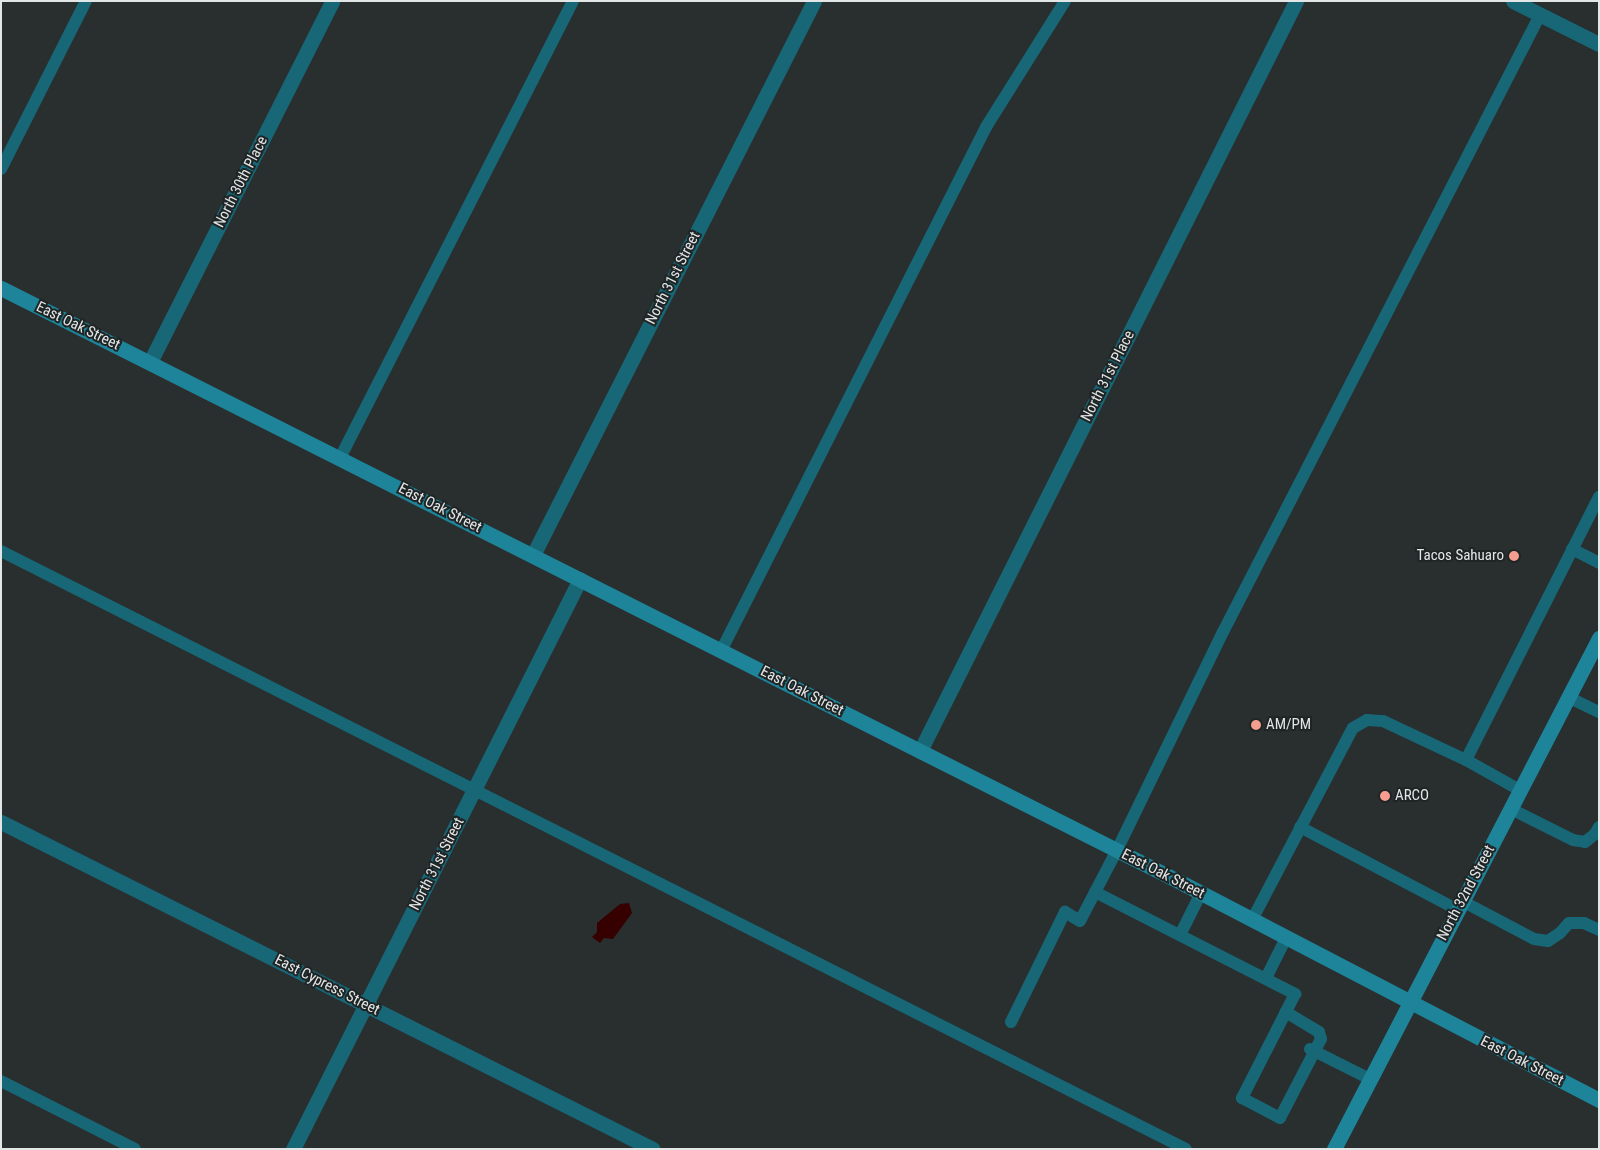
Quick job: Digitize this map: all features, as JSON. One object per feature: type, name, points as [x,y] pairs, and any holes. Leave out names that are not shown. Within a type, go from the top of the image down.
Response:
[{"type":"street","name":"North 30th Place","points":[[150,362],[332,1]]},
{"type":"street","name":"North 31st Street","points":[[533,555],[814,1]]},
{"type":"street","name":"North 31st Place","points":[[920,751],[1296,1]]},
{"type":"street","points":[[1513,1],[1599,44]]},
{"type":"street","name":"East Oak Street","points":[[1,288],[1117,850],[1599,1100]]},
{"type":"street","name":"North 31st Street","points":[[293,1149],[580,579]]},
{"type":"street","name":"North 32nd Street","points":[[1334,1149],[1599,638]]},
{"type":"street","name":"East Cypress Street","points":[[1,822],[653,1149]]},
{"type":"lane","points":[[1,169],[86,1]]},
{"type":"lane","points":[[340,458],[573,1]]},
{"type":"lane","points":[[721,650],[986,127],[1064,1]]},
{"type":"lane","points":[[1011,1022],[1065,912],[1080,921],[1224,632],[1540,15]]},
{"type":"lane","points":[[1466,760],[1599,497]]},
{"type":"lane","points":[[1572,549],[1599,563]]},
{"type":"lane","points":[[1,551],[1186,1149]]},
{"type":"lane","points":[[1568,697],[1599,712]]},
{"type":"lane","points":[[1252,920],[1353,728],[1367,720],[1383,721],[1466,760],[1520,790]]},
{"type":"lane","points":[[1511,808],[1573,840],[1585,842],[1595,834],[1599,827]]},
{"type":"lane","points":[[1300,828],[1460,906],[1534,939],[1548,941],[1569,923],[1584,923],[1599,930]]},
{"type":"lane","points":[[1095,892],[1295,994],[1286,1012],[1280,1034],[1257,1080],[1242,1098],[1280,1118],[1293,1099],[1313,1050],[1321,1039],[1319,1032],[1286,1012]]},
{"type":"lane","points":[[1180,935],[1201,893]]},
{"type":"lane","points":[[1266,978],[1286,938]]},
{"type":"lane","points":[[1313,1050],[1370,1079]]},
{"type":"lane","points":[[1,1081],[135,1149]]},
{"type":"shaded area","points":[[629,903],[632,913],[613,939],[604,938],[600,943],[592,937],[597,932],[597,923],[620,904]]},
{"type":"place","name":"Tacos Sahuaro","points":[[1514,556]]},
{"type":"place","name":"AM/PM","points":[[1256,725]]},
{"type":"place","name":"ARCO","points":[[1385,796]]}]
